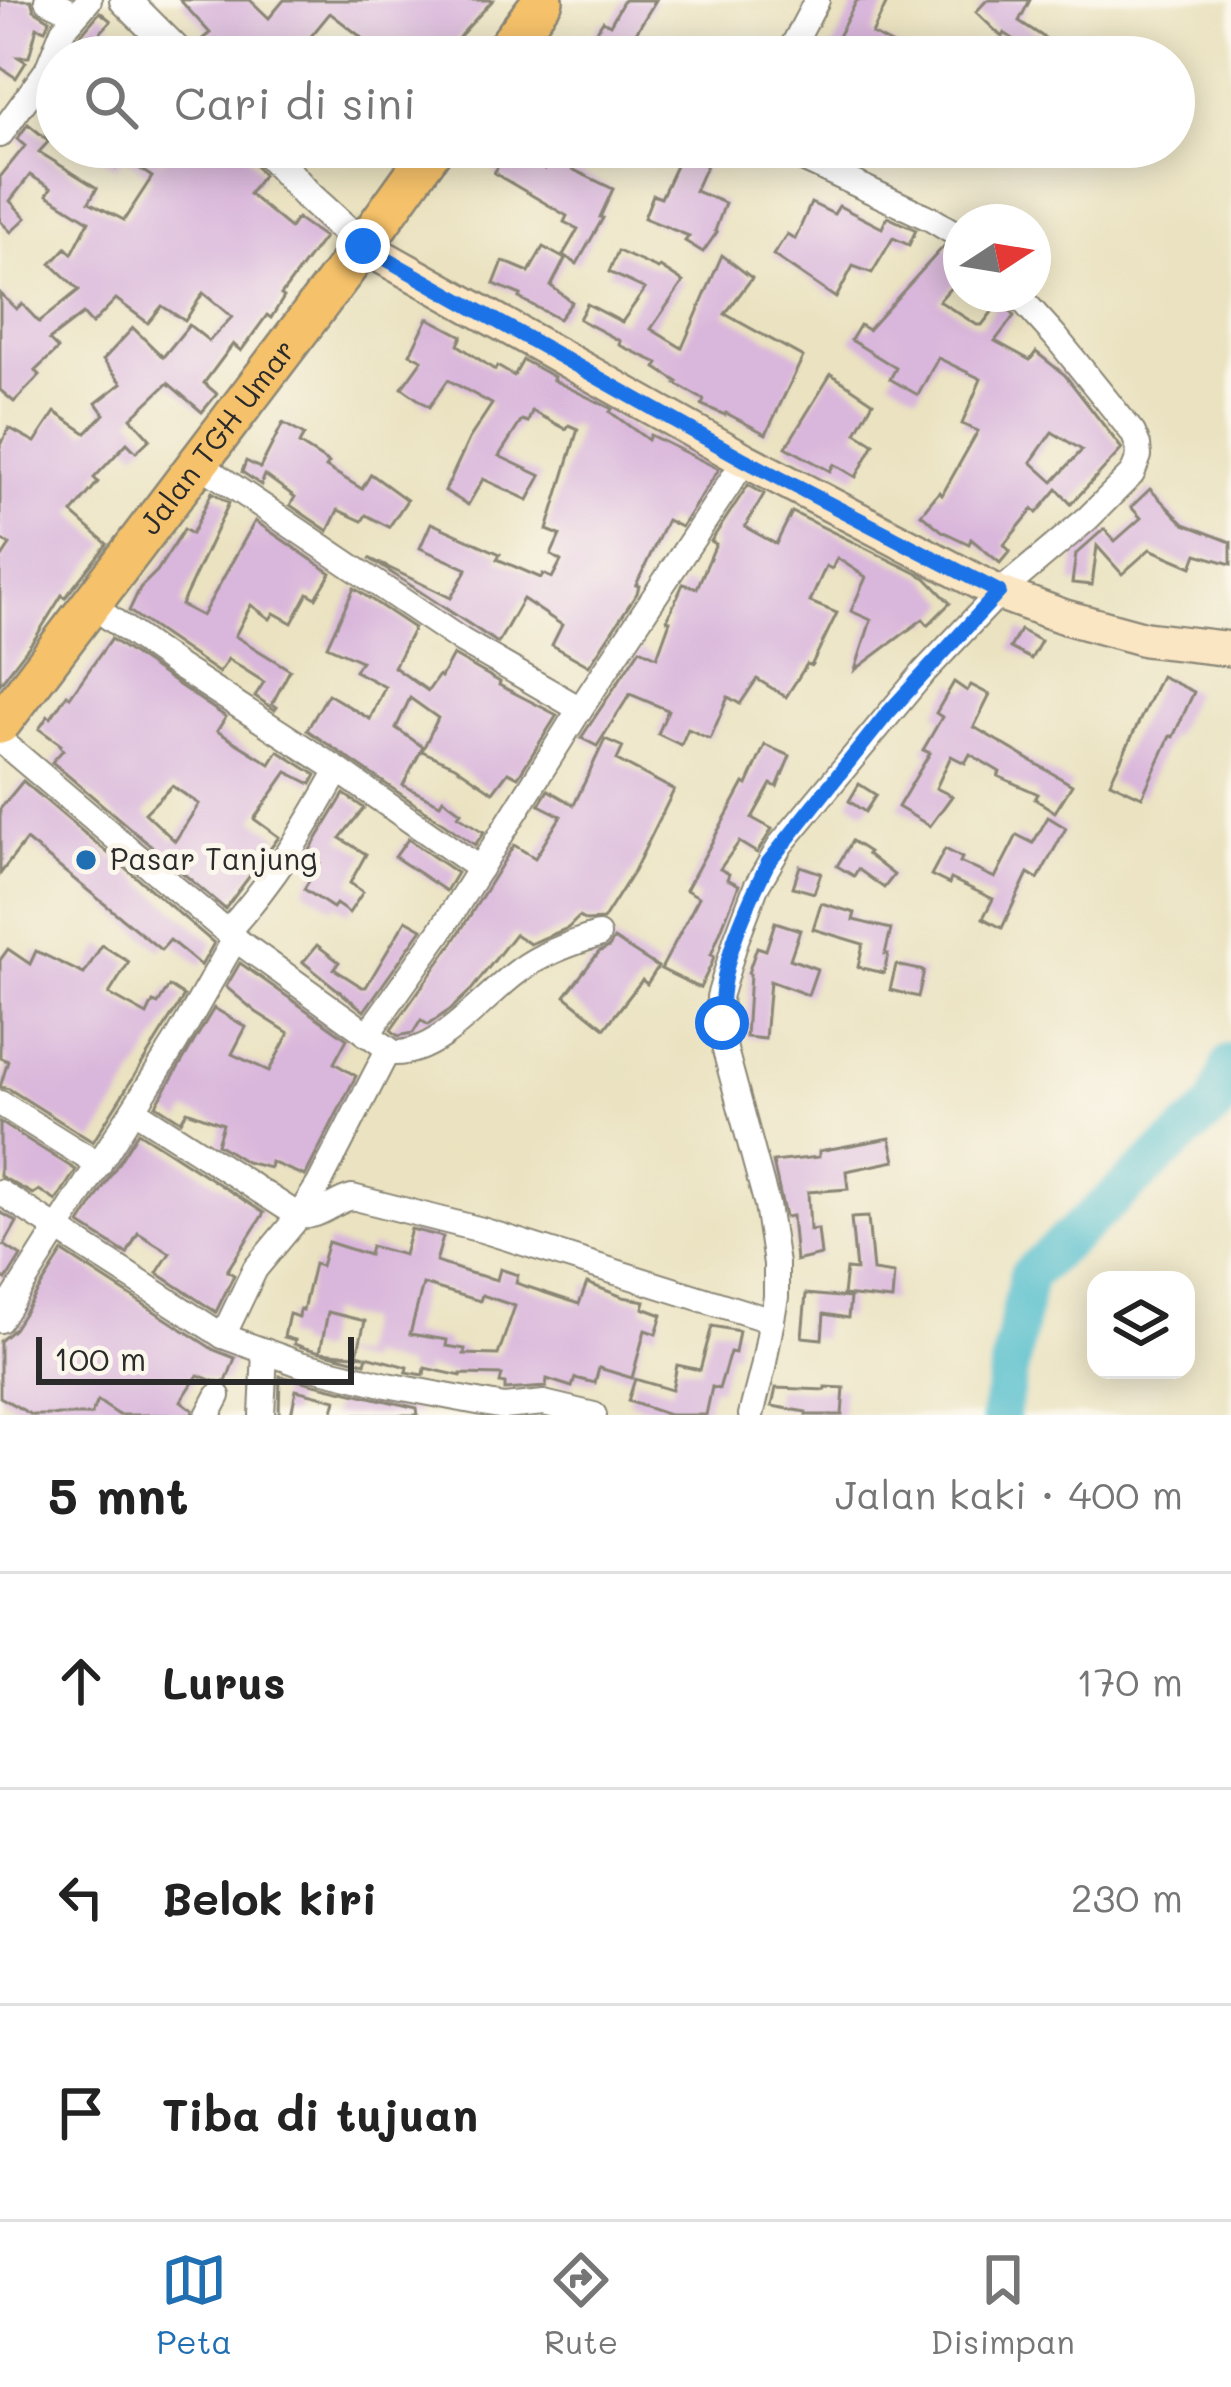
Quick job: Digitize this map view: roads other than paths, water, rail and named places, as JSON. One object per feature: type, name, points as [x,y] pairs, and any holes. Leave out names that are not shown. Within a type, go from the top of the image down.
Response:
[{"type":"main road","points":[[516,36],[543,0]]},
{"type":"main road","name":"Jalan TGH Umar","points":[[0,724],[419,168]]},
{"type":"main road","points":[[363,246],[745,460],[999,592],[1145,639],[1227,649]]},
{"type":"street","points":[[47,0],[82,7],[60,36]]},
{"type":"street","points":[[125,0],[161,36]]},
{"type":"street","points":[[798,36],[817,0]]},
{"type":"street","points":[[0,135],[36,84]]},
{"type":"street","points":[[283,168],[363,246]]},
{"type":"street","points":[[822,168],[943,227]]},
{"type":"street","points":[[751,1415],[776,1297],[774,1239],[732,1083],[719,997],[756,886],[781,844],[887,714],[999,592],[1088,518],[1132,474],[1139,456],[1138,445],[1121,418],[1033,312]]},
{"type":"street","points":[[367,1035],[440,932],[745,460]]},
{"type":"street","points":[[196,462],[462,641],[580,710]]},
{"type":"street","points":[[90,604],[480,869]]},
{"type":"street","points":[[0,740],[231,935],[388,1050],[406,1053],[427,1045],[522,968],[598,935]]},
{"type":"street","points":[[0,1320],[134,1110],[231,935],[291,851],[338,770]]},
{"type":"street","points":[[262,1415],[244,1344],[255,1269],[319,1184],[388,1050]]},
{"type":"street","points":[[0,1102],[99,1165]]},
{"type":"street","points":[[134,1110],[299,1216],[312,1216],[352,1197],[482,1230],[772,1321]]},
{"type":"street","points":[[0,1192],[244,1344],[300,1364],[387,1385],[504,1407],[544,1403],[594,1415]]},
{"type":"waterway","points":[[1000,1415],[1028,1275],[1215,1107],[1231,1063]]},
{"type":"place","name":"Pasar Tanjung","points":[[86,860]]}]
